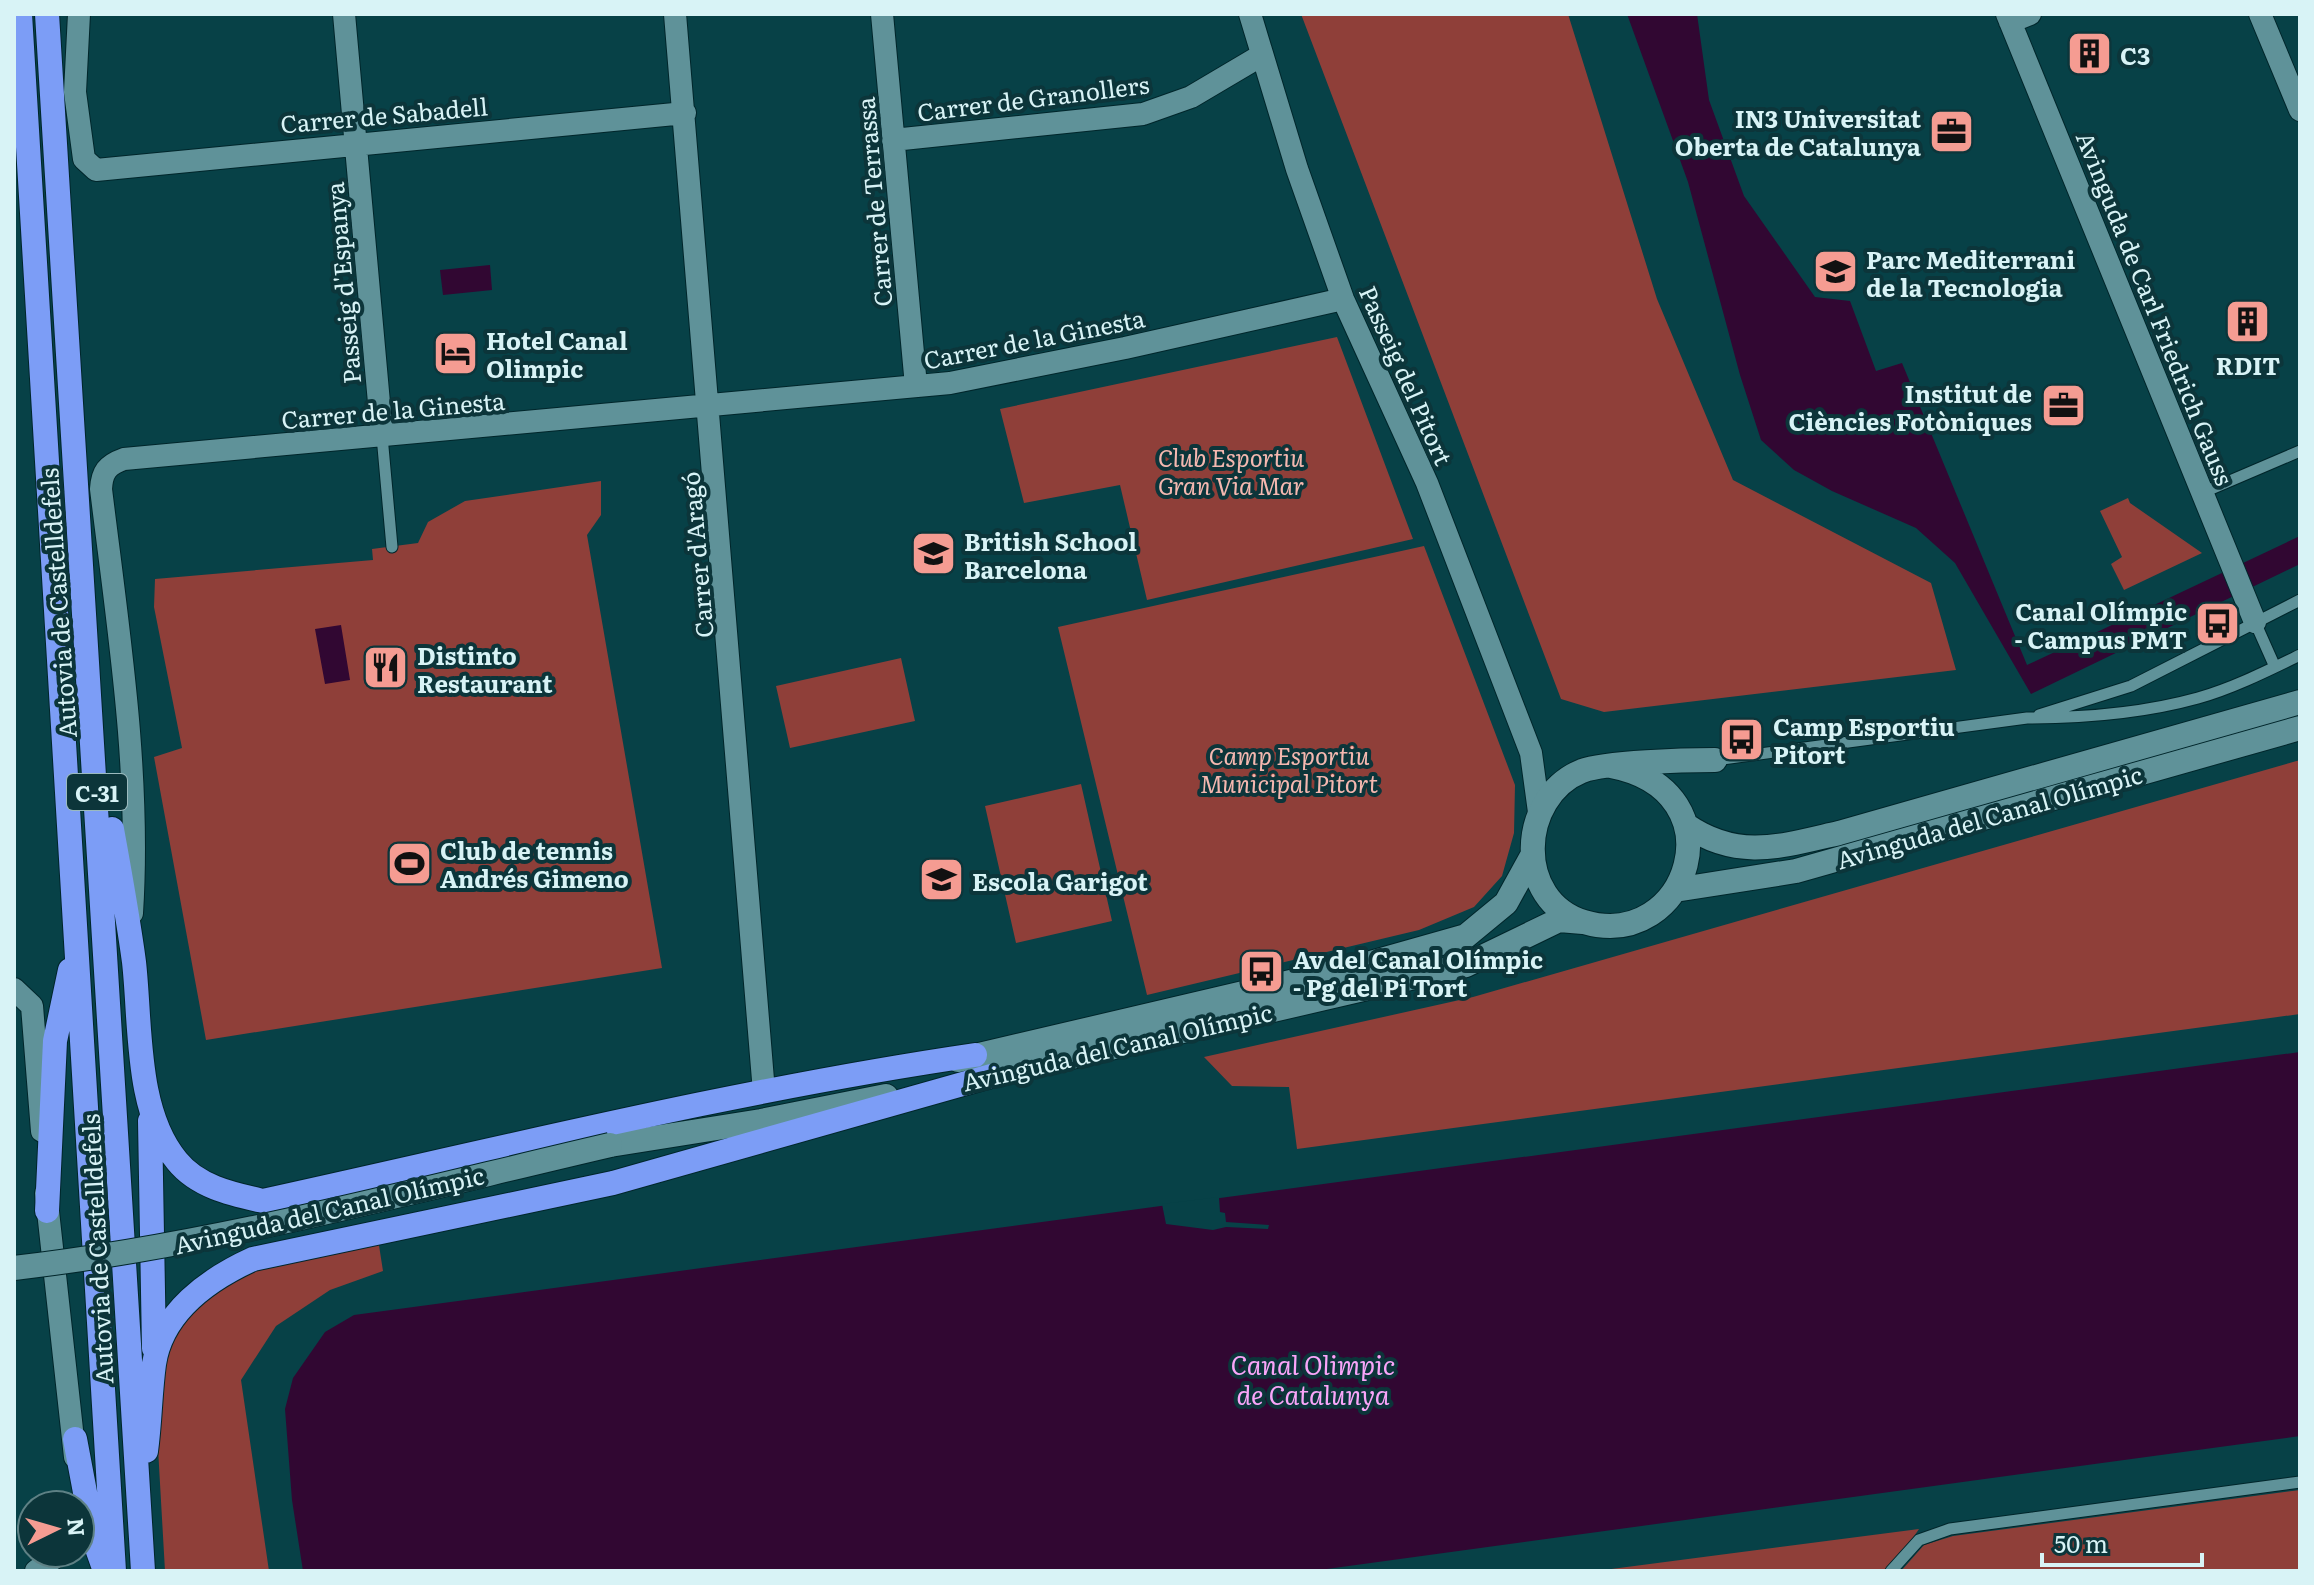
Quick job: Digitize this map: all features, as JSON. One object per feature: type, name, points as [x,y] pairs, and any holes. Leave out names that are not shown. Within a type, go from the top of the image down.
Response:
[{"type":"highway","name":"Autovia de Castelldefels","points":[[20,14],[114,1571]]},
{"type":"highway","name":"Autovia de Castelldefels","points":[[47,14],[143,1571]]},
{"type":"highway","points":[[93,727],[131,938],[151,1109],[154,1362],[139,1505]]},
{"type":"highway","points":[[47,1211],[55,1041],[76,941]]},
{"type":"highway","points":[[151,1109],[156,1130],[178,1163],[219,1191],[263,1201],[764,1092],[975,1055]]},
{"type":"highway","points":[[154,1362],[163,1336],[193,1295],[224,1272],[253,1259],[613,1183],[991,1076]]},
{"type":"highway","points":[[75,1439],[94,1540],[105,1571]]},
{"type":"street","name":"Carrer de Sabadell","points":[[79,14],[75,92],[84,159],[89,167],[96,170],[355,142],[685,113]]},
{"type":"street","name":"Passeig d'Espanya","points":[[344,14],[382,436]]},
{"type":"street","name":"Carrer d'Aragó","points":[[675,14],[764,1092]]},
{"type":"street","name":"Carrer de Terrassa","points":[[882,14],[916,386]]},
{"type":"street","name":"Passeig del Pitort","points":[[1250,14],[1343,299],[1427,483],[1531,753],[1539,812]]},
{"type":"street","points":[[2260,14],[2300,110]]},
{"type":"street","name":"Avinguda de Carl Friedrich Gauss","points":[[2016,17],[2253,613]]},
{"type":"street","name":"Carrer de Granollers","points":[[893,140],[1143,114],[1191,97],[1262,55]]},
{"type":"street","name":"Carrer de la Ginesta","points":[[131,938],[134,880],[130,787],[116,611],[101,489],[102,474],[111,464],[124,459],[916,386],[1125,348],[1343,299]]},
{"type":"street","name":"Avinguda del Canal Olímpic","points":[[1681,815],[1707,839],[1725,846],[1773,847],[1839,833],[2300,702]]},
{"type":"street","name":"Avinguda del Canal Olímpic","points":[[1675,890],[1796,871],[2300,728]]},
{"type":"street","points":[[1531,753],[1548,769],[1576,774]]},
{"type":"street","points":[[1715,760],[1683,778],[1681,815],[1687,866],[1675,890],[1650,916],[1611,926],[1583,922],[1559,908],[1547,895],[1537,877],[1533,833],[1545,798],[1560,783],[1576,774],[1611,766],[1715,760]]},
{"type":"street","points":[[1611,766],[1637,771],[1656,781],[1681,815]]},
{"type":"street","name":"Avinguda del Canal Olímpic","points":[[641,1138],[685,1124],[890,1080],[975,1055],[1352,967],[1466,936],[1506,903],[1533,854]]},
{"type":"street","name":"Avinguda del Canal Olímpic","points":[[14,1268],[98,1258],[229,1234],[641,1138],[761,1121],[991,1076],[1466,965],[1559,920],[1583,922]]},
{"type":"street","points":[[14,989],[32,1006],[47,1211],[75,1439],[75,1489]]},
{"type":"lane","name":"Passeig d'Espanya","points":[[382,436],[392,547]]},
{"type":"lane","points":[[2204,492],[2300,451]]},
{"type":"lane","points":[[2027,718],[2131,686],[2253,613],[2300,600]]},
{"type":"lane","points":[[2253,613],[2275,667]]},
{"type":"lane","points":[[1715,760],[2195,699],[2300,655]]},
{"type":"lane","points":[[1891,1571],[1919,1540],[1950,1529],[2300,1482]]},
{"type":"green space","points":[[1301,14],[1568,14],[1657,299],[1733,480],[1931,583],[1956,670],[1604,712],[1561,699]]},
{"type":"green space","name":"Club Esportiu Gran Via Mar","points":[[1337,337],[1413,539],[1147,600],[1120,485],[1024,503],[1000,409]]},
{"type":"green space","name":"Club de tennis Andrés Gimeno","points":[[601,481],[601,515],[587,535],[662,968],[206,1040],[154,757],[182,748],[154,607],[155,579],[373,560],[372,549],[418,543],[428,522],[465,501]]},
{"type":"green space","points":[[2128,498],[2130,503],[2202,553],[2124,590],[2111,564],[2122,557],[2100,511]]},
{"type":"green space","name":"Camp Esportiu Municipal Pitort","points":[[1424,546],[1515,785],[1514,833],[1502,876],[1474,907],[1419,930],[1147,995],[1058,627]]},
{"type":"green space","points":[[901,658],[915,721],[790,748],[776,686]]},
{"type":"green space","points":[[2300,760],[2300,1014],[1297,1149],[1289,1087],[1232,1086],[1204,1057],[1473,997]]},
{"type":"green space","points":[[1081,784],[1112,921],[1016,943],[985,806]]},
{"type":"green space","points":[[378,1239],[383,1271],[330,1290],[276,1326],[241,1380],[269,1571],[165,1571],[156,1413],[163,1349],[186,1311],[230,1278]]},
{"type":"green space","points":[[2300,1490],[2300,1571],[1901,1571],[1924,1545],[1953,1536]]},
{"type":"green space","points":[[1919,1529],[1890,1571],[1596,1571]]},
{"type":"water","points":[[1627,14],[1697,14],[1709,100],[1744,196],[1815,297],[1850,301],[1876,371],[1902,363],[2027,665],[2300,536],[2300,564],[2031,694],[1955,563],[1916,528],[1832,491],[1794,470],[1761,440],[1740,375],[1688,182]]},
{"type":"water","points":[[490,265],[492,290],[443,295],[440,270]]},
{"type":"water","points":[[341,625],[350,680],[325,684],[315,629]]},
{"type":"water","name":"Canal Olimpic de Catalunya","points":[[2300,1052],[2300,1436],[1312,1571],[303,1571],[292,1500],[285,1409],[293,1378],[325,1332],[354,1315]]},
{"type":"pier","points":[[1219,1197],[1220,1212],[1225,1213],[1226,1222],[1269,1225],[1268,1229],[1226,1227],[1213,1230],[1166,1224],[1162,1204]]},
{"type":"place","name":"C3","points":[[2089,54]]},
{"type":"place","name":"IN3 Universitat Oberta de Catalunya","points":[[1952,131]]},
{"type":"place","name":"Parc Mediterrani de la Tecnologia","points":[[1835,272]]},
{"type":"place","name":"RDIT","points":[[2248,322]]},
{"type":"place","name":"Hotel Canal Olimpic","points":[[455,353]]},
{"type":"place","name":"Institut de Ciències Fotòniques","points":[[2063,406]]},
{"type":"place","name":"British School Barcelona","points":[[933,554]]},
{"type":"place","name":"Canal Olímpic - Campus PMT","points":[[2218,624]]},
{"type":"place","name":"Distinto Restaurant","points":[[386,668]]},
{"type":"place","name":"Camp Esportiu Pitort","points":[[1742,739]]},
{"type":"place","name":"Club de tennis Andrés Gimeno","points":[[409,863]]},
{"type":"place","name":"Escola Garigot","points":[[941,880]]},
{"type":"place","name":"Av del Canal Olímpic - Pg del Pi Tort","points":[[1262,972]]}]
